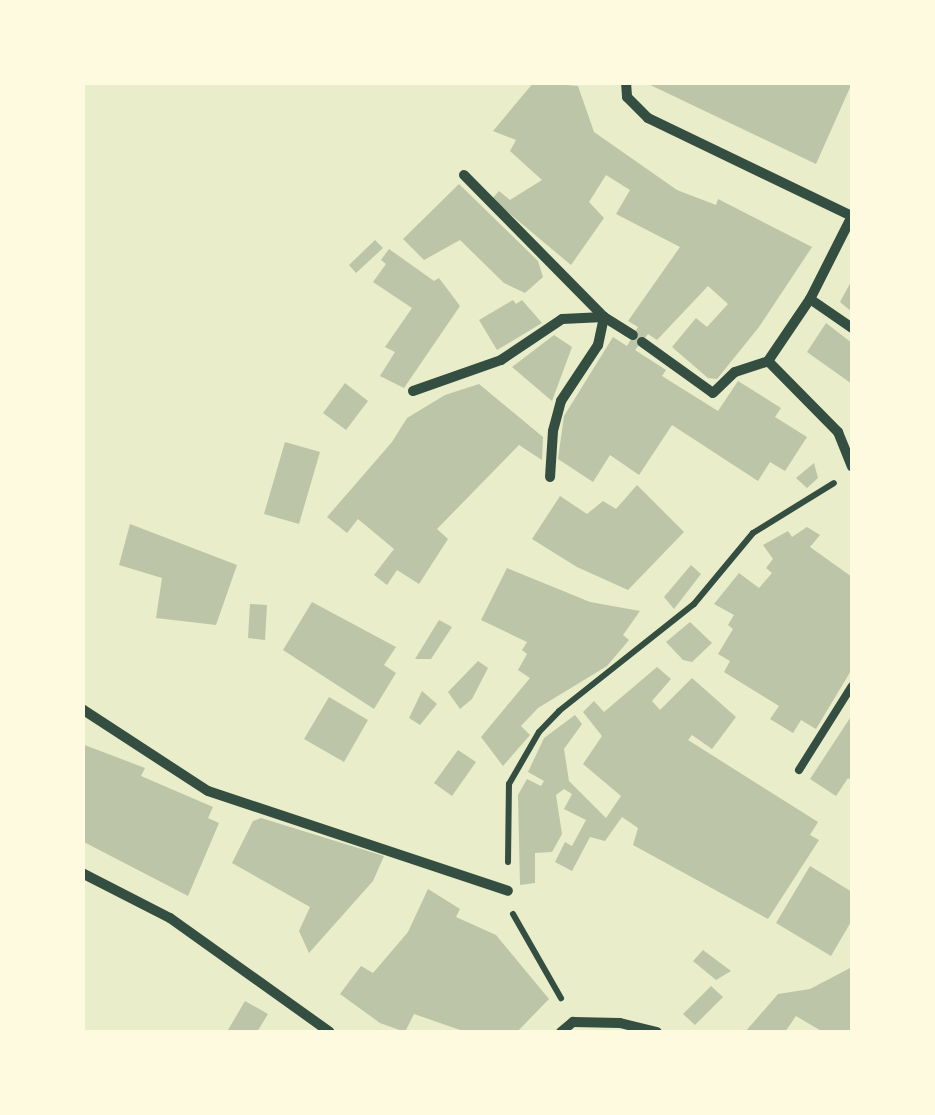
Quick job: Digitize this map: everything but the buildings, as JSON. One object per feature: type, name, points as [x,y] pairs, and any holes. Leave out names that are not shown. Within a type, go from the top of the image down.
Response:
[{"type":"street","points":[[464,176],[604,316],[713,393],[735,372],[768,361],[810,298],[852,216],[648,118],[627,97],[626,82]]},
{"type":"street","points":[[810,298],[852,328]]},
{"type":"street","points":[[413,391],[500,360],[562,320],[604,316]]},
{"type":"street","points":[[550,477],[552,431],[561,401],[598,345],[604,316]]},
{"type":"street","points":[[768,361],[838,432],[852,466]]},
{"type":"street","points":[[82,709],[208,791],[508,891]]},
{"type":"street","points":[[82,873],[170,918],[330,1032]]},
{"type":"street","points":[[562,1032],[574,1022],[620,1023],[658,1032]]},
{"type":"lane","points":[[799,770],[852,686]]},
{"type":"path","points":[[574,1022],[543,962],[516,925],[508,891],[509,784],[540,732],[559,711],[694,604],[753,533],[836,482]]}]
